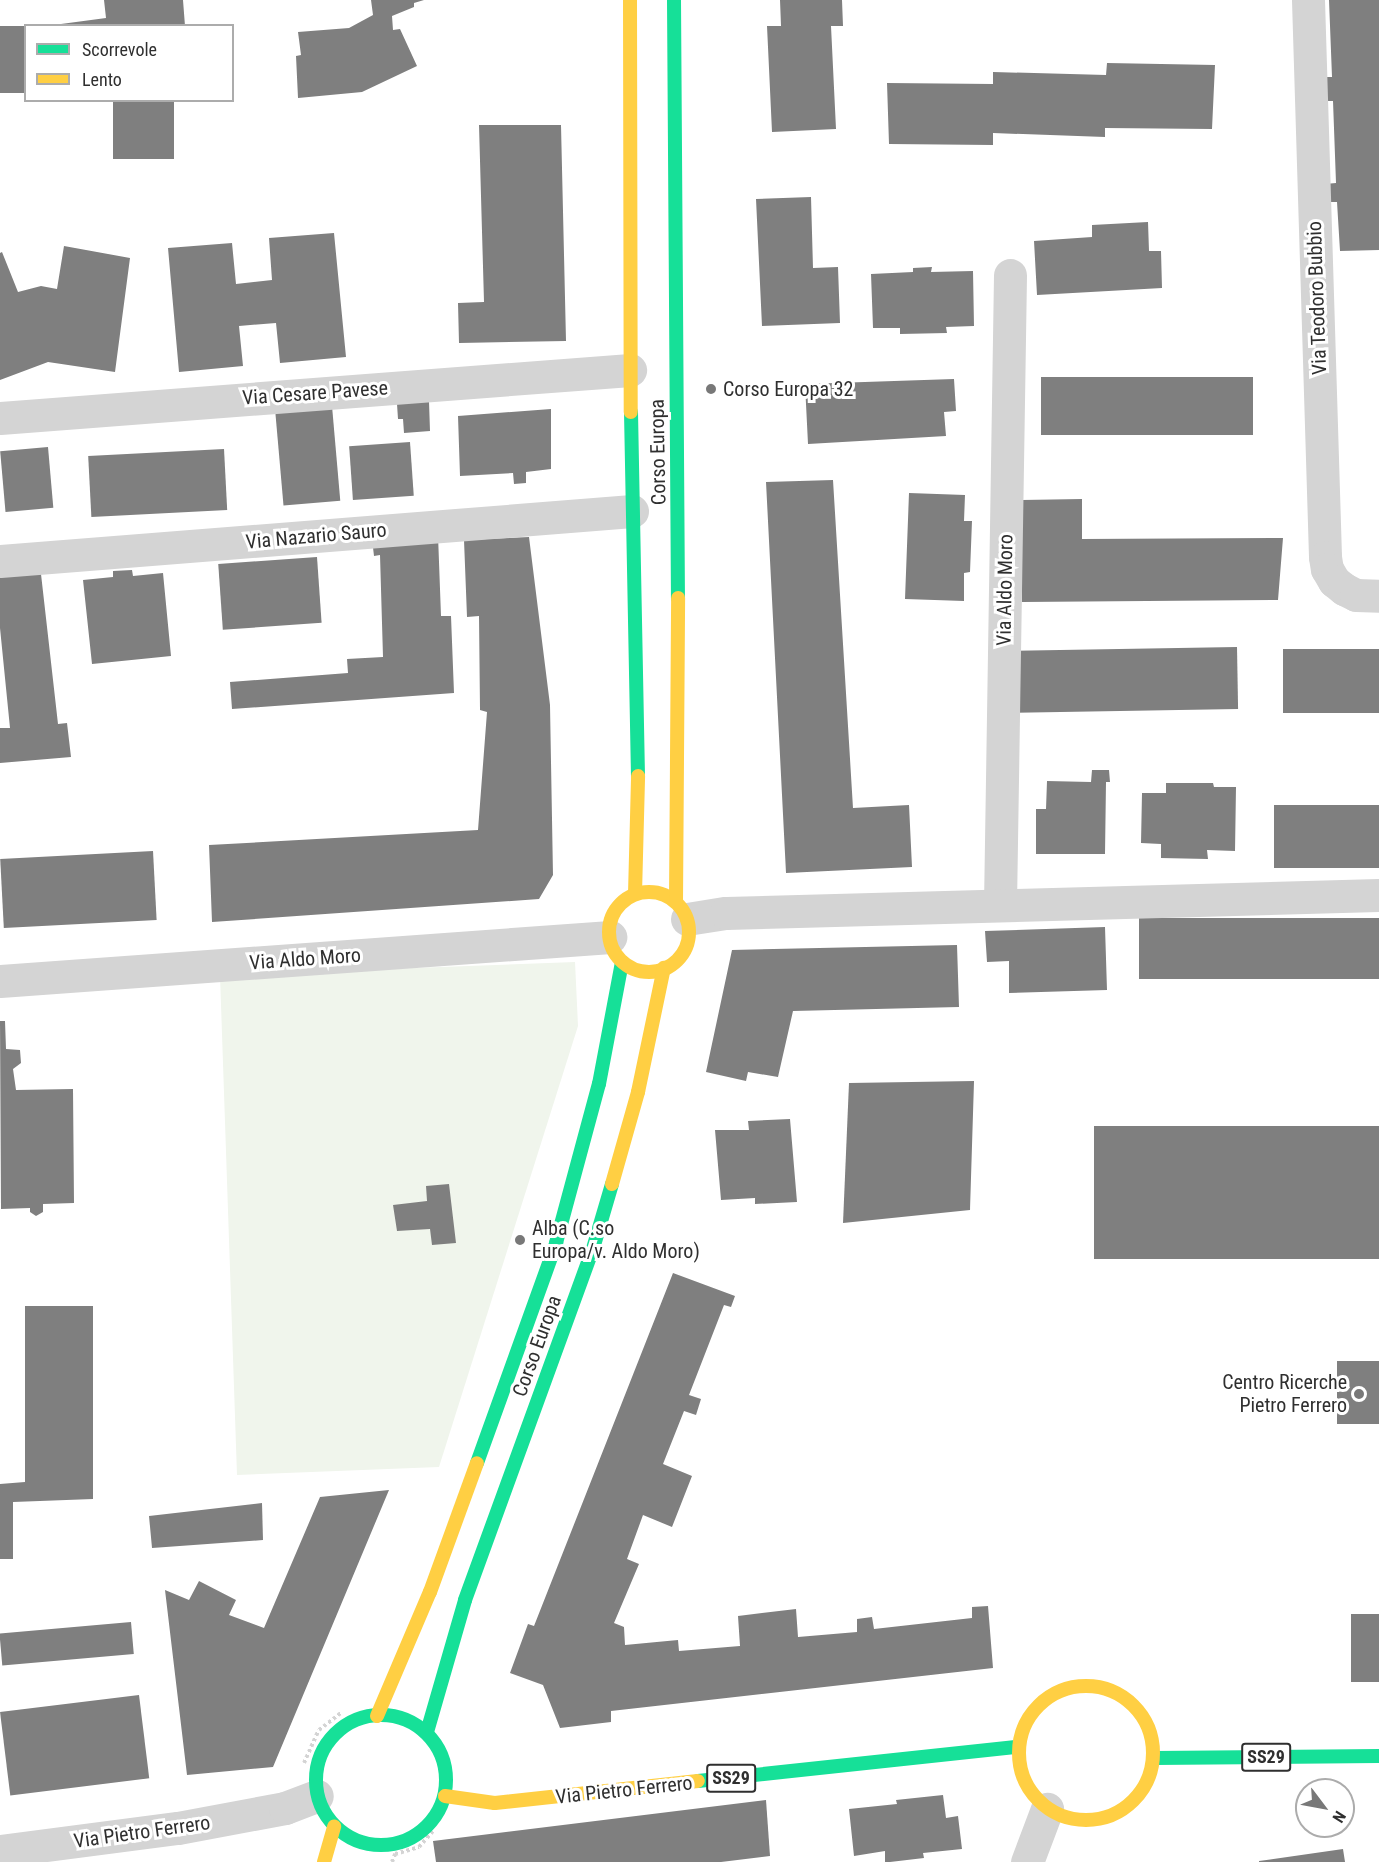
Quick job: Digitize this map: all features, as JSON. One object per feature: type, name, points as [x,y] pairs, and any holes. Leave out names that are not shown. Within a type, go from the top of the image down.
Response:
[{"type":"main road","name":"Corso Europa","points":[[377,1716],[430,1593],[556,1243],[599,1084],[616,949],[610,922],[616,910],[635,894],[638,798],[630,370],[630,0]]},
{"type":"main road","name":"Corso Europa","points":[[428,1732],[465,1600],[592,1252],[638,1092],[664,968],[681,957],[688,945],[682,911],[674,0]]},
{"type":"main road","points":[[635,894],[660,893],[682,911]]},
{"type":"main road","points":[[616,949],[643,972],[664,968]]},
{"type":"main road","points":[[1091,1685],[1116,1692],[1137,1708],[1150,1731],[1154,1758],[1148,1781],[1134,1800],[1115,1814],[1092,1821],[1068,1819],[1047,1809],[1030,1792],[1020,1771],[1018,1747],[1025,1722],[1041,1701],[1065,1688],[1091,1685]]},
{"type":"main road","points":[[392,1714],[410,1720],[428,1732],[440,1751],[447,1773],[445,1796],[437,1815],[423,1830],[405,1841],[385,1846],[348,1837],[334,1826],[324,1813],[317,1796],[315,1774],[321,1753],[333,1735],[350,1722],[392,1714]]},
{"type":"main road","name":"Via Pietro Ferrero","points":[[445,1796],[495,1803],[1018,1747]]},
{"type":"main road","name":"SS29","points":[[1154,1758],[1379,1756]]},
{"type":"main road","points":[[324,1862],[334,1826]]},
{"type":"main road","points":[[378,1862],[385,1846]]},
{"type":"street","name":"Via Teodoro Bubbio","points":[[1308,0],[1325,557],[1327,569],[1334,581],[1344,589],[1356,595],[1379,596]]},
{"type":"street","name":"Via Aldo Moro","points":[[1000,905],[1010,274]]},
{"type":"street","name":"Via Cesare Pavese","points":[[0,418],[630,370]]},
{"type":"street","name":"Via Nazario Sauro","points":[[0,561],[632,511]]},
{"type":"street","points":[[682,911],[726,913],[1379,895]]},
{"type":"street","name":"Via Aldo Moro","points":[[0,981],[616,949]]},
{"type":"street","name":"Via Pietro Ferrero","points":[[0,1851],[178,1828],[285,1808],[317,1796]]},
{"type":"street","points":[[1027,1862],[1047,1809]]},
{"type":"shaded area","points":[[575,962],[578,1026],[439,1467],[237,1475],[220,975]]},
{"type":"building","points":[[104,0],[183,0],[185,24],[61,24],[106,18]]},
{"type":"building","points":[[371,0],[424,0],[392,16],[393,30],[400,29],[417,66],[362,92],[298,98],[296,56],[301,55],[298,32],[349,28],[373,15]]},
{"type":"building","points":[[780,0],[842,0],[843,26],[831,26],[836,129],[772,132],[767,26],[781,26]]},
{"type":"building","points":[[1329,0],[1379,0],[1379,250],[1340,251],[1337,202],[1327,202],[1325,184],[1336,183],[1333,101],[1322,101],[1322,77],[1332,77]]},
{"type":"building","points":[[0,26],[24,26],[24,93],[0,93]]},
{"type":"building","points":[[1107,63],[1215,65],[1212,129],[1105,128],[1105,137],[993,133],[993,145],[889,144],[887,83],[993,84],[993,72],[1106,75]]},
{"type":"building","points":[[113,102],[174,102],[174,159],[113,159]]},
{"type":"building","points":[[479,125],[561,125],[566,341],[459,343],[458,303],[484,302]]},
{"type":"building","points":[[811,197],[813,268],[838,267],[840,323],[762,326],[756,199]]},
{"type":"building","points":[[1148,222],[1149,251],[1161,251],[1162,288],[1037,295],[1034,241],[1092,237],[1092,225]]},
{"type":"building","points":[[334,233],[346,357],[280,363],[276,323],[239,326],[243,366],[179,372],[168,248],[232,243],[236,284],[272,280],[269,238]]},
{"type":"building","points":[[64,246],[130,258],[115,372],[48,362],[0,380],[0,253],[2,252],[18,292],[41,286],[57,289]]},
{"type":"building","points":[[932,267],[931,272],[973,271],[974,326],[946,327],[947,333],[900,334],[900,328],[873,328],[871,274],[913,272],[913,268]]},
{"type":"building","points":[[1041,377],[1253,377],[1253,435],[1041,435]]},
{"type":"building","points":[[954,379],[956,411],[944,412],[946,436],[808,444],[805,384]]},
{"type":"building","points":[[429,401],[430,431],[404,433],[403,419],[398,419],[397,404]]},
{"type":"building","points":[[332,406],[340,501],[283,506],[275,411]]},
{"type":"building","points":[[551,409],[551,469],[526,472],[526,483],[514,484],[513,473],[460,476],[458,416]]},
{"type":"building","points":[[410,442],[414,496],[353,500],[349,446]]},
{"type":"building","points":[[48,447],[53,508],[5,512],[0,451]]},
{"type":"building","points":[[224,449],[227,510],[91,517],[88,456]]},
{"type":"building","points":[[833,480],[853,808],[909,805],[912,867],[786,873],[766,482]]},
{"type":"building","points":[[909,493],[965,495],[964,521],[972,521],[970,572],[964,573],[964,601],[905,599]]},
{"type":"building","points":[[1082,499],[1082,539],[1283,538],[1278,600],[1022,602],[1022,500]]},
{"type":"building","points":[[438,535],[441,616],[451,616],[454,693],[232,709],[230,682],[348,673],[347,659],[383,657],[380,555],[374,556],[372,539]]},
{"type":"building","points":[[529,537],[550,705],[553,875],[539,899],[212,922],[209,845],[478,830],[487,712],[480,710],[479,616],[467,617],[464,540]]},
{"type":"building","points":[[317,557],[322,623],[223,630],[218,564]]},
{"type":"building","points":[[132,570],[133,576],[163,573],[171,656],[92,664],[83,580],[113,577],[113,571]]},
{"type":"building","points":[[41,574],[58,724],[67,723],[71,757],[0,763],[0,728],[10,728],[0,628],[0,577]]},
{"type":"building","points":[[1237,647],[1238,709],[1016,713],[1015,651]]},
{"type":"building","points":[[1283,649],[1379,649],[1379,713],[1283,713]]},
{"type":"building","points":[[1092,770],[1109,770],[1110,782],[1106,782],[1105,854],[1036,854],[1036,809],[1046,809],[1047,781],[1091,782]]},
{"type":"building","points":[[1166,783],[1213,783],[1214,787],[1236,787],[1235,851],[1207,850],[1208,859],[1161,858],[1161,844],[1141,843],[1142,793],[1166,793]]},
{"type":"building","points":[[1274,805],[1379,805],[1379,868],[1274,868]]},
{"type":"building","points":[[153,851],[157,920],[4,928],[0,859]]},
{"type":"building","points":[[1139,918],[1379,918],[1379,979],[1139,979]]},
{"type":"building","points":[[1105,927],[1107,990],[1009,993],[1009,961],[987,962],[985,931]]},
{"type":"building","points":[[957,945],[959,1007],[793,1011],[778,1077],[748,1072],[746,1081],[706,1072],[732,950]]},
{"type":"building","points":[[0,1021],[5,1021],[6,1049],[20,1050],[21,1063],[13,1069],[16,1090],[73,1089],[74,1203],[43,1204],[43,1212],[36,1216],[30,1212],[30,1208],[1,1209]]},
{"type":"building","points":[[974,1081],[970,1210],[843,1223],[849,1083]]},
{"type":"building","points":[[790,1119],[797,1202],[755,1204],[755,1198],[721,1200],[715,1130],[749,1130],[748,1121]]},
{"type":"building","points":[[1094,1126],[1379,1126],[1379,1259],[1094,1259]]},
{"type":"building","points":[[449,1184],[456,1243],[432,1245],[430,1229],[397,1231],[393,1205],[427,1201],[426,1186]]},
{"type":"building","points":[[673,1273],[735,1296],[731,1307],[724,1305],[689,1395],[701,1399],[696,1415],[684,1411],[663,1464],[692,1476],[672,1527],[643,1515],[627,1559],[639,1564],[614,1623],[624,1627],[625,1645],[678,1640],[679,1651],[740,1646],[738,1616],[796,1609],[798,1637],[857,1632],[857,1619],[872,1617],[874,1629],[972,1618],[972,1607],[988,1606],[993,1668],[611,1711],[611,1722],[560,1728],[543,1685],[510,1673],[528,1624],[534,1626]]},
{"type":"building","points":[[25,1306],[93,1306],[93,1499],[13,1502],[13,1559],[0,1559],[0,1484],[25,1482]]},
{"type":"building","name":"Centro Ricerche Pietro Ferrero","points":[[1337,1361],[1379,1361],[1379,1424],[1337,1424]]},
{"type":"building","points":[[389,1490],[273,1767],[187,1775],[165,1590],[189,1600],[199,1581],[236,1600],[229,1615],[264,1628],[320,1497]]},
{"type":"building","points":[[262,1503],[263,1540],[152,1548],[149,1516]]},
{"type":"building","points":[[1351,1614],[1379,1614],[1379,1682],[1351,1682]]},
{"type":"building","points":[[131,1622],[134,1654],[2,1665],[0,1633]]},
{"type":"building","points":[[139,1695],[149,1778],[10,1795],[0,1712]]},
{"type":"building","points":[[943,1795],[946,1818],[958,1816],[962,1849],[923,1853],[924,1858],[890,1862],[885,1862],[885,1851],[854,1856],[849,1809],[897,1804],[896,1800]]},
{"type":"building","points":[[766,1800],[770,1856],[721,1862],[436,1862],[433,1841]]},
{"type":"building","points":[[1343,1849],[1345,1862],[1259,1862],[1259,1861]]},
{"type":"traffic: fast","points":[[674,0],[678,598]]},
{"type":"traffic: fast","points":[[631,412],[638,776]]},
{"type":"traffic: fast","points":[[477,1463],[556,1243],[599,1084],[622,962]]},
{"type":"traffic: fast","points":[[427,1732],[465,1600],[592,1252],[612,1184]]},
{"type":"traffic: fast","points":[[381,1715],[406,1720],[427,1734],[441,1755],[446,1780],[441,1805],[427,1826],[406,1840],[381,1845],[356,1840],[335,1826],[321,1805],[316,1780],[321,1755],[335,1734],[356,1720],[381,1715]]},
{"type":"traffic: fast","points":[[698,1781],[1018,1747]]},
{"type":"traffic: fast","points":[[1154,1758],[1379,1756]]},
{"type":"traffic: slow","points":[[630,0],[631,412]]},
{"type":"traffic: slow","points":[[676,902],[678,598]]},
{"type":"traffic: slow","points":[[635,894],[638,776]]},
{"type":"traffic: slow","points":[[649,892],[664,895],[677,904],[686,917],[689,932],[686,947],[677,960],[664,969],[649,972],[634,969],[621,960],[612,947],[609,932],[612,917],[621,904],[634,895],[649,892]]},
{"type":"traffic: slow","points":[[612,1184],[638,1092],[664,968]]},
{"type":"traffic: slow","points":[[377,1716],[430,1592],[477,1463]]},
{"type":"traffic: slow","points":[[1086,1686],[1112,1691],[1134,1705],[1148,1727],[1153,1753],[1148,1779],[1134,1801],[1112,1815],[1086,1820],[1060,1815],[1038,1801],[1024,1779],[1019,1753],[1024,1727],[1038,1705],[1060,1691],[1086,1686]]},
{"type":"traffic: slow","points":[[445,1796],[495,1803],[698,1781]]},
{"type":"traffic: slow","points":[[324,1862],[334,1826]]},
{"type":"place","name":"Corso Europa 32","points":[[711,389]]},
{"type":"place","name":"Alba (C.so Europa/v. Aldo Moro)","points":[[520,1240]]},
{"type":"place","name":"Centro Ricerche Pietro Ferrero","points":[[1359,1394]]}]
